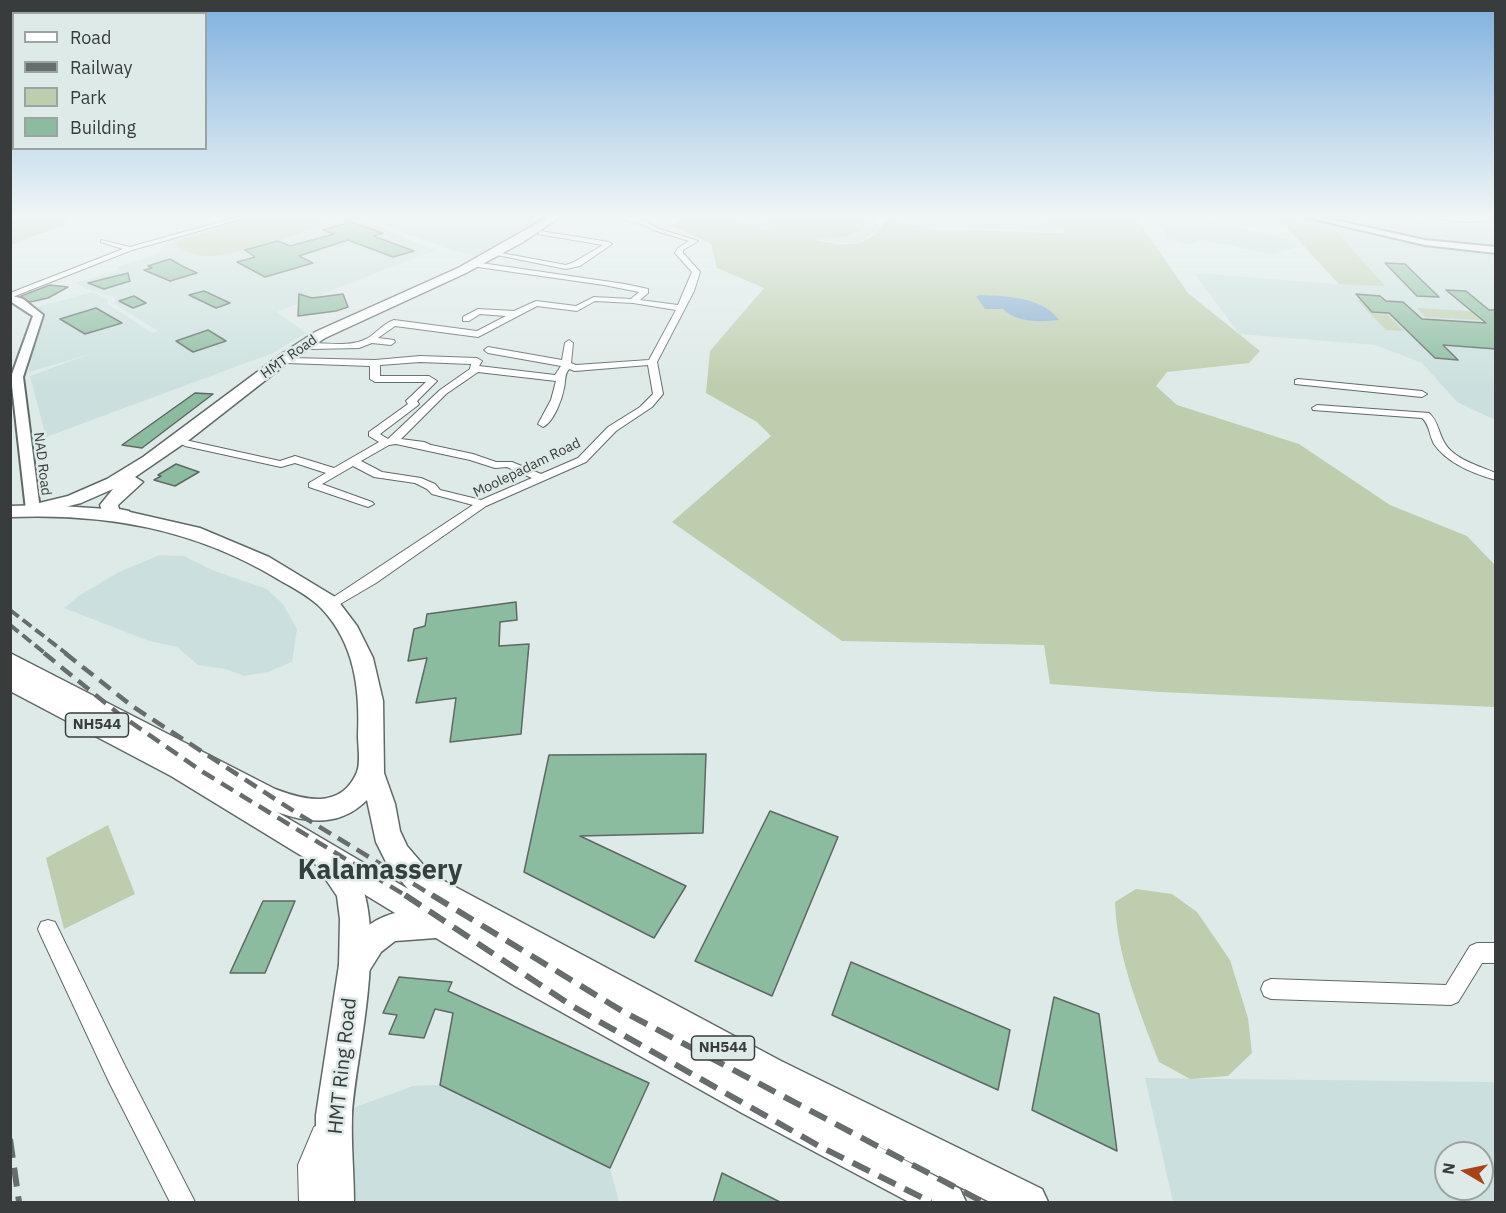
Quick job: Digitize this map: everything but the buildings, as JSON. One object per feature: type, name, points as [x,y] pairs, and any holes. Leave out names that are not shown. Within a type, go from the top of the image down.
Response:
[{"type":"main road","name":"HMT Road","points":[[33,510],[78,500],[108,486],[176,442],[322,334],[455,274]]},
{"type":"main road","name":"HMT Road","points":[[122,515],[108,509],[119,493],[290,361],[347,326],[462,274]]},
{"type":"main road","points":[[10,512],[87,511],[122,515],[175,527],[241,550],[266,563],[330,604],[362,654],[371,704],[371,770]]},
{"type":"main road","name":"NH544","points":[[17,674],[263,796],[313,811],[325,811],[353,798],[366,783],[371,770]]},
{"type":"main road","name":"NH544","points":[[66,700],[319,852]]},
{"type":"main road","name":"NH544","points":[[371,770],[383,807],[390,845],[421,884],[795,1104],[946,1203]]},
{"type":"main road","points":[[319,852],[440,924]]},
{"type":"main road","name":"HMT Ring Road","points":[[319,852],[338,872],[351,893],[355,919],[355,965],[334,1115],[335,1203]]},
{"type":"main road","points":[[355,965],[374,936],[386,928],[415,924],[440,924]]},
{"type":"main road","name":"NH544","points":[[440,924],[526,975],[795,1104],[1029,1203]]},
{"type":"street","points":[[10,297],[68,274]]},
{"type":"street","points":[[525,274],[558,276],[645,291],[633,301]]},
{"type":"street","points":[[488,350],[537,357],[580,369],[652,362],[690,291],[695,274]]},
{"type":"street","name":"NAD Road","points":[[10,297],[20,301],[38,315],[17,377],[33,510]]},
{"type":"street","points":[[312,346],[359,345],[371,340],[388,325],[394,323],[481,334],[536,303],[577,309],[594,299],[633,301],[681,308]]},
{"type":"street","points":[[466,319],[477,311],[516,314]]},
{"type":"street","points":[[371,340],[391,342]]},
{"type":"street","points":[[543,424],[557,399],[560,374],[566,366],[569,343]]},
{"type":"street","points":[[290,361],[375,363],[420,359],[477,361],[474,367],[477,369]]},
{"type":"street","name":"Moolepadam Road","points":[[330,604],[371,580],[482,504],[582,460],[592,453],[610,430],[654,402],[658,394],[652,362]]},
{"type":"street","points":[[375,363],[375,379],[429,379],[432,381],[411,401],[414,404],[403,414],[382,425],[373,434],[390,441],[473,456],[495,465],[508,464],[541,478]]},
{"type":"street","points":[[368,504],[313,485],[390,441],[443,392],[477,369],[561,379]]},
{"type":"street","points":[[1298,382],[1422,394]]},
{"type":"street","points":[[1394,392],[1408,412]]},
{"type":"street","points":[[1317,408],[1408,412],[1429,418],[1439,442],[1449,453],[1496,477]]},
{"type":"street","points":[[185,444],[281,464],[295,459],[335,472]]},
{"type":"street","points":[[353,461],[380,476],[416,480],[432,486],[436,492],[482,504]]},
{"type":"street","points":[[48,928],[117,1074],[183,1203]]},
{"type":"street","points":[[1270,989],[1451,995],[1477,953],[1496,953]]},
{"type":"street","points":[[311,1203],[310,1165],[334,1115]]},
{"type":"shaded area","points":[[105,274],[375,274],[277,312],[306,333],[273,353],[46,437],[30,376],[90,354],[29,372],[30,353],[42,314],[37,307],[92,292],[108,299],[108,304],[152,333],[158,331],[113,303],[116,297],[88,290],[75,283]]},
{"type":"shaded area","points":[[1194,274],[1338,284],[1329,274],[1495,274],[1495,420],[1457,402],[1422,363],[1375,345],[1239,334]]},
{"type":"shaded area","points":[[160,555],[184,556],[212,570],[267,589],[283,604],[297,629],[292,662],[268,672],[244,676],[226,669],[198,665],[177,647],[149,641],[64,608],[80,595],[119,572]]},
{"type":"shaded area","points":[[1145,1078],[1495,1082],[1495,1202],[1173,1202]]},
{"type":"shaded area","points":[[440,1085],[610,1168],[619,1202],[350,1202],[334,1115],[413,1086]]},
{"type":"green space","points":[[730,274],[1174,274],[1188,293],[1260,351],[1249,363],[1167,372],[1156,386],[1177,405],[1299,444],[1390,505],[1467,536],[1495,565],[1495,707],[1160,692],[1050,684],[1044,645],[842,641],[672,522],[771,436],[757,422],[706,393],[710,351],[764,288]]},
{"type":"green space","points":[[1329,274],[1374,274],[1385,286],[1339,284]]},
{"type":"green space","points":[[1357,300],[1374,301],[1404,331],[1386,330]]},
{"type":"green space","points":[[1417,308],[1483,312],[1494,321],[1425,317]]},
{"type":"green space","points":[[108,825],[135,894],[64,929],[46,858]]},
{"type":"green space","points":[[1136,889],[1172,894],[1197,912],[1230,960],[1248,1018],[1252,1053],[1228,1076],[1190,1079],[1159,1062],[1130,983],[1117,923],[1115,902]]},
{"type":"water","points":[[976,296],[1012,297],[1034,302],[1052,312],[1059,320],[1022,319],[1003,309],[985,309]]},
{"type":"railway","points":[[10,610],[67,654]]},
{"type":"railway","points":[[10,625],[46,654]]},
{"type":"railway","points":[[44,653],[119,714],[203,772],[408,897]]},
{"type":"railway","points":[[65,653],[132,706],[295,812],[435,897]]},
{"type":"railway","points":[[405,895],[572,1006],[819,1146],[931,1202]]},
{"type":"railway","points":[[432,895],[622,1011],[983,1202]]},
{"type":"railway","points":[[10,1139],[19,1202]]},
{"type":"district","name":"Kalamassery","points":[[380,871]]}]
